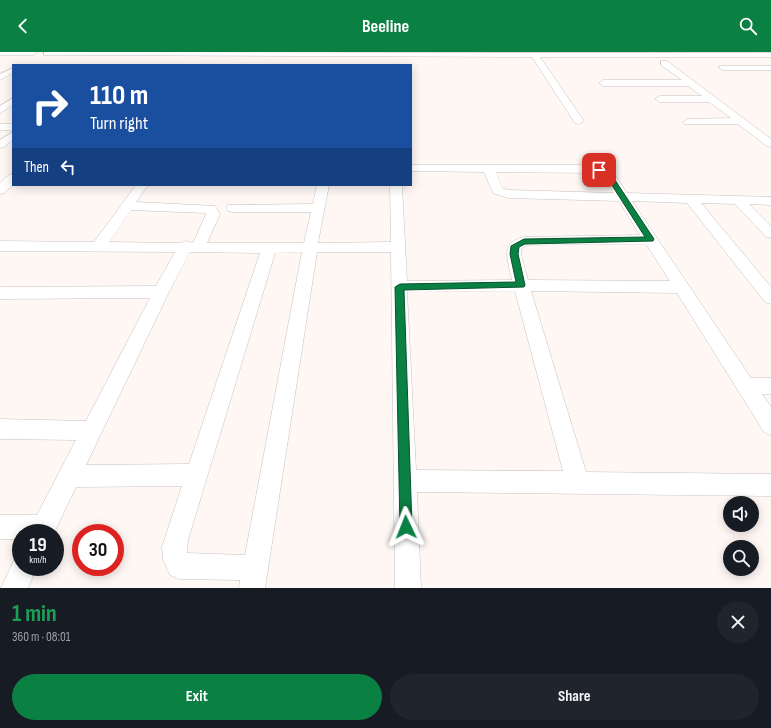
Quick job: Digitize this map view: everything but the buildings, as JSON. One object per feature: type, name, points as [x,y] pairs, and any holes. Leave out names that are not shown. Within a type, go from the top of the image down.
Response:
[{"type":"street","points":[[0,53],[48,52],[107,57]]},
{"type":"street","points":[[26,62],[35,53]]},
{"type":"street","points":[[346,64],[347,54]]},
{"type":"street","points":[[70,58],[84,59],[107,57],[347,54],[771,55]]},
{"type":"street","points":[[394,54],[395,64]]},
{"type":"street","points":[[535,55],[579,121]]},
{"type":"street","points":[[664,63],[771,144]]},
{"type":"street","points":[[723,68],[771,68]]},
{"type":"street","points":[[604,83],[691,83]]},
{"type":"street","points":[[660,99],[711,99]]},
{"type":"street","points":[[0,110],[12,102]]},
{"type":"street","points":[[688,122],[740,121]]},
{"type":"street","points":[[0,127],[12,127]]},
{"type":"street","points":[[0,145],[12,136]]},
{"type":"street","points":[[412,168],[599,170],[609,175],[771,425]]},
{"type":"street","points":[[489,169],[495,187],[503,193],[771,201]]},
{"type":"street","points":[[0,190],[12,179]]},
{"type":"street","points":[[98,247],[141,186]]},
{"type":"street","points":[[252,588],[310,248],[323,186]]},
{"type":"street","points":[[396,186],[408,588]]},
{"type":"street","points":[[690,198],[771,298]]},
{"type":"street","points":[[737,199],[771,234]]},
{"type":"street","points":[[46,524],[161,292],[213,214],[210,209],[127,206]]},
{"type":"street","points":[[232,208],[318,208]]},
{"type":"street","points":[[578,483],[521,285],[514,254],[515,246],[524,241],[650,239]]},
{"type":"street","points":[[0,246],[192,246],[269,248],[399,247]]},
{"type":"street","points":[[256,568],[180,566],[175,560],[174,552],[176,540],[196,475],[269,248]]},
{"type":"street","points":[[400,287],[521,285],[682,287]]},
{"type":"street","points":[[0,293],[161,292]]},
{"type":"street","points":[[745,386],[771,386]]},
{"type":"street","points":[[0,429],[91,431]]},
{"type":"street","points":[[70,476],[196,475]]},
{"type":"street","points":[[405,480],[771,485]]},
{"type":"street","points":[[0,527],[12,528]]},
{"type":"street","points":[[14,588],[20,576]]},
{"type":"route","points":[[406,527],[400,287],[521,285],[514,254],[515,246],[524,241],[650,239],[609,175],[599,170]]}]
